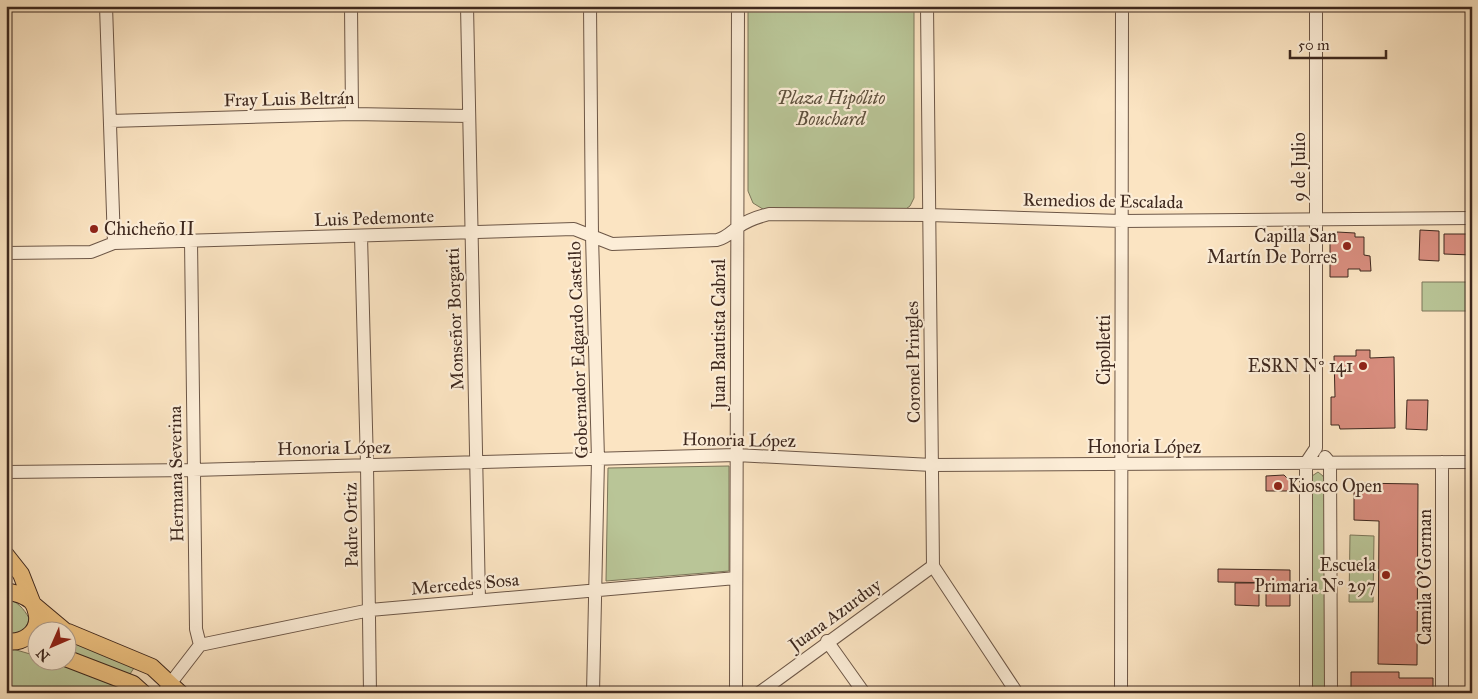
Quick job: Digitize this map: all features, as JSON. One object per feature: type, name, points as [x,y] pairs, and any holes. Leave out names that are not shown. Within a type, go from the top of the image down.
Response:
[{"type":"main road","points":[[6,554],[21,574],[34,604],[38,622],[30,636],[12,641]]},
{"type":"main road","points":[[6,591],[23,595],[55,622]]},
{"type":"main road","points":[[78,637],[152,667],[171,690]]},
{"type":"main road","points":[[12,641],[28,645]]},
{"type":"main road","points":[[78,663],[133,684],[143,693]]},
{"type":"street","points":[[106,6],[114,243]]},
{"type":"street","points":[[351,6],[352,114]]},
{"type":"street","name":"Monseñor Borgatti","points":[[467,6],[470,232],[479,600]]},
{"type":"street","name":"Gobernador Edgardo Castello","points":[[590,6],[592,236],[598,459],[594,693]]},
{"type":"street","name":"Juan Bautista Cabral","points":[[736,693],[738,6]]},
{"type":"street","name":"Coronel Pringles","points":[[927,6],[933,566]]},
{"type":"street","name":"Cipolletti","points":[[1121,693],[1122,6]]},
{"type":"street","name":"9 de Julio","points":[[1316,6],[1316,448]]},
{"type":"street","name":"Fray Luis Beltrán","points":[[110,121],[352,114],[469,116]]},
{"type":"street","name":"Remedios de Escalada","points":[[737,228],[754,218],[769,214],[929,215],[1122,221],[1472,218]]},
{"type":"street","name":"Luis Pedemonte","points":[[6,253],[91,252],[114,243],[574,229],[612,244],[717,240],[724,239],[737,228]]},
{"type":"street","name":"Padre Ortiz","points":[[361,236],[370,610],[370,693]]},
{"type":"street","name":"Hermana Severina","points":[[191,241],[196,629],[200,644]]},
{"type":"street","points":[[1306,693],[1306,463],[1316,448],[1330,463],[1332,693]]},
{"type":"street","name":"Honoria López","points":[[6,472],[193,470],[736,455],[932,465],[1472,462]]},
{"type":"street","name":"Camila O'Gorman","points":[[1442,462],[1442,693]]},
{"type":"street","points":[[933,566],[1017,693]]},
{"type":"street","name":"Juana Azurduy","points":[[758,693],[827,641],[933,566]]},
{"type":"street","name":"Mercedes Sosa","points":[[200,644],[370,610],[736,578]]},
{"type":"street","points":[[827,641],[864,693]]},
{"type":"street","points":[[171,690],[200,644]]},
{"type":"green space","name":"Plaza Hipólito Bouchard","points":[[749,6],[912,6],[914,9],[914,198],[910,206],[903,211],[766,211],[753,203],[748,191]]},
{"type":"green space","points":[[1422,282],[1472,282],[1472,311],[1422,311]]},
{"type":"green space","points":[[729,466],[729,571],[606,581],[608,468]]},
{"type":"green space","points":[[1318,472],[1323,476],[1325,482],[1327,693],[1310,693],[1310,480]]},
{"type":"green space","points":[[1350,535],[1374,536],[1373,602],[1349,602]]},
{"type":"green space","points":[[6,598],[20,606],[29,618],[24,629],[6,635]]},
{"type":"green space","points":[[78,644],[134,668],[130,674],[78,656]]},
{"type":"green space","points":[[6,647],[28,653],[28,672],[78,671],[129,693],[6,693]]},
{"type":"building","points":[[1420,230],[1439,231],[1439,261],[1419,260]]},
{"type":"building","name":"Capilla San Martín De Porres","points":[[1337,232],[1355,233],[1355,237],[1364,237],[1364,255],[1370,256],[1371,271],[1348,269],[1348,277],[1330,277],[1330,236],[1337,236]]},
{"type":"building","points":[[1444,234],[1472,234],[1472,255],[1444,254]]},
{"type":"building","name":"ESRN Nº 141","points":[[1356,350],[1370,350],[1370,358],[1394,357],[1395,428],[1340,429],[1339,425],[1331,425],[1331,397],[1335,397],[1334,356],[1356,356]]},
{"type":"building","points":[[1407,400],[1428,400],[1427,430],[1406,429]]},
{"type":"building","name":"Kiosco Open","points":[[1284,475],[1290,481],[1290,491],[1266,491],[1266,476]]},
{"type":"building","name":"Escuela Primaria Nº 297","points":[[1354,483],[1418,484],[1417,665],[1378,664],[1379,521],[1354,520]]},
{"type":"building","points":[[1218,569],[1290,570],[1290,583],[1218,582]]},
{"type":"building","points":[[1235,583],[1259,583],[1259,606],[1235,605]]},
{"type":"building","points":[[1266,583],[1290,583],[1290,606],[1266,606]]},
{"type":"building","points":[[1351,672],[1399,672],[1399,678],[1433,678],[1433,693],[1351,693]]},
{"type":"place","name":"Chicheño II","points":[[94,229]]},
{"type":"place","name":"Capilla San Martín De Porres","points":[[1347,246]]},
{"type":"place","name":"ESRN Nº 141","points":[[1363,366]]},
{"type":"place","name":"Kiosco Open","points":[[1278,486]]},
{"type":"place","name":"Escuela Primaria Nº 297","points":[[1386,575]]}]
